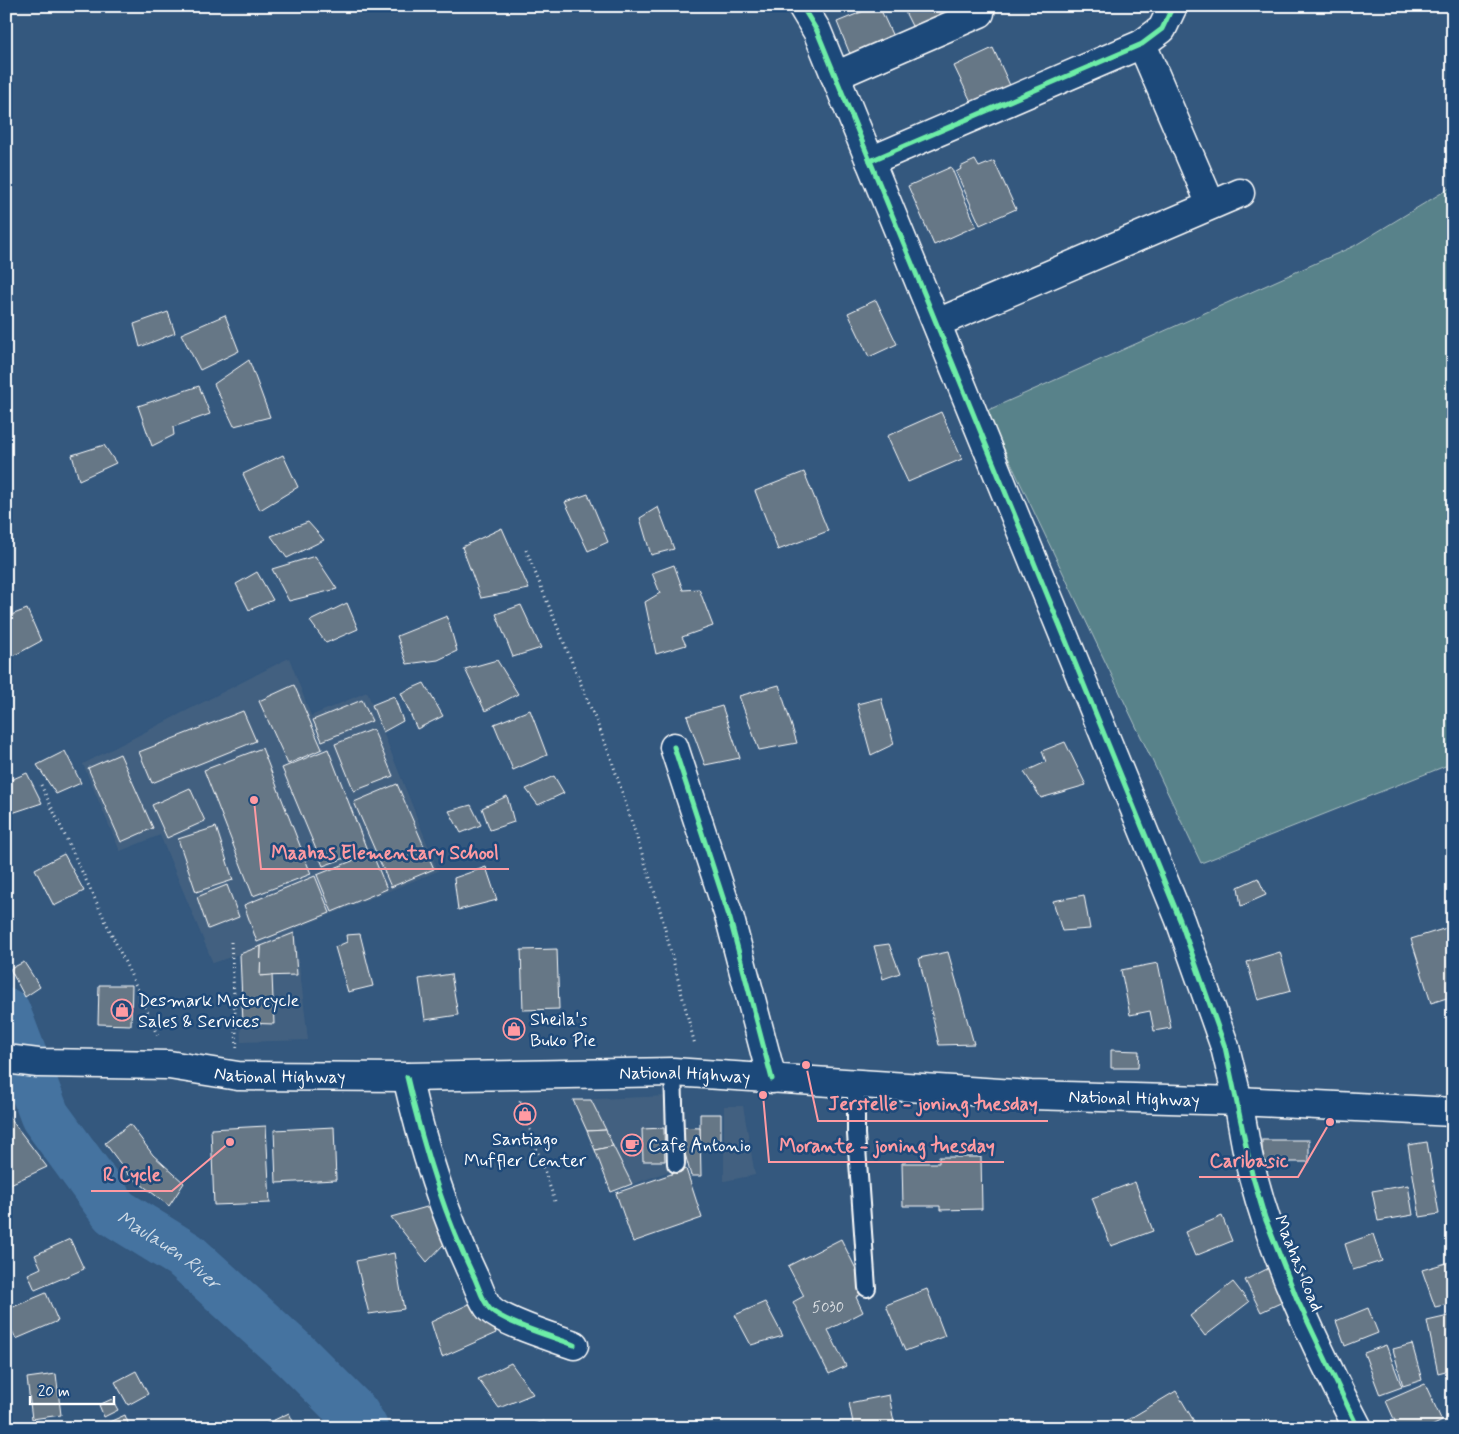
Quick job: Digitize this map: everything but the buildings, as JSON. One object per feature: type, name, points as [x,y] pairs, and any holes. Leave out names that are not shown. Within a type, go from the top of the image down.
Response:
[{"type":"street","points":[[835,76],[980,13],[978,6]]},
{"type":"street","points":[[870,161],[1142,44],[1162,29],[1173,6]]},
{"type":"street","name":"Maahas Road","points":[[805,7],[817,31],[1180,920],[1225,1047],[1252,1174],[1265,1218],[1297,1299],[1358,1428]]},
{"type":"street","points":[[1142,44],[1211,205]]},
{"type":"street","points":[[937,324],[1240,193]]},
{"type":"street","points":[[674,747],[730,919],[772,1079]]},
{"type":"street","name":"National Highway","points":[[6,1060],[38,1063],[169,1065],[238,1076],[407,1077],[673,1072],[703,1076],[856,1082],[1031,1095],[1238,1101],[1453,1112]]},
{"type":"street","points":[[407,1077],[418,1125],[439,1191],[462,1252],[490,1309],[505,1318],[574,1345]]},
{"type":"lane","points":[[673,1072],[676,1164]]},
{"type":"lane","points":[[856,1082],[856,1134],[867,1288]]},
{"type":"path","points":[[526,550],[610,755],[660,906],[703,1076]]},
{"type":"path","points":[[41,785],[138,990],[169,1065]]},
{"type":"path","points":[[231,942],[238,1076]]},
{"type":"path","points":[[512,1074],[523,1112],[556,1204]]},
{"type":"shaded area","points":[[289,658],[311,716],[367,692],[438,871],[295,929],[308,1040],[241,1042],[239,954],[213,963],[160,835],[120,851],[83,764]]},
{"type":"shaded area","points":[[670,1096],[686,1165],[611,1192],[573,1100]]},
{"type":"shaded area","points":[[724,1106],[743,1106],[755,1175],[724,1181]]},
{"type":"green space","points":[[1453,186],[1453,763],[1201,863],[986,411],[1354,246]]},
{"type":"waterway","name":"Maulauen River","points":[[6,1013],[45,1116],[115,1212],[186,1256],[296,1356],[355,1415],[363,1428]]},
{"type":"cycle path","points":[[802,6],[817,31],[1180,920],[1225,1047],[1252,1174],[1265,1218],[1297,1299],[1358,1428]]},
{"type":"cycle path","points":[[870,161],[1142,44],[1162,29],[1173,6]]},
{"type":"cycle path","points":[[674,747],[730,919],[772,1079]]},
{"type":"cycle path","points":[[407,1077],[435,1180],[485,1303],[490,1309],[506,1319],[574,1345]]},
{"type":"place","name":"Maahas Elementary School","points":[[254,800]]},
{"type":"place","name":"Desmark Motorcycle Sales & Services","points":[[122,1010]]},
{"type":"place","name":"Sheila's Buko Pie","points":[[514,1029]]},
{"type":"place","name":"Jerstelle - joning tuesday","points":[[806,1065]]},
{"type":"place","name":"Morante - joning tuesday","points":[[763,1095]]},
{"type":"place","name":"Santiago Muffler Center","points":[[525,1114]]},
{"type":"place","name":"Caribasic","points":[[1330,1122]]},
{"type":"place","name":"R Cycle","points":[[230,1142]]},
{"type":"place","name":"Cafe Antonio","points":[[632,1145]]}]
